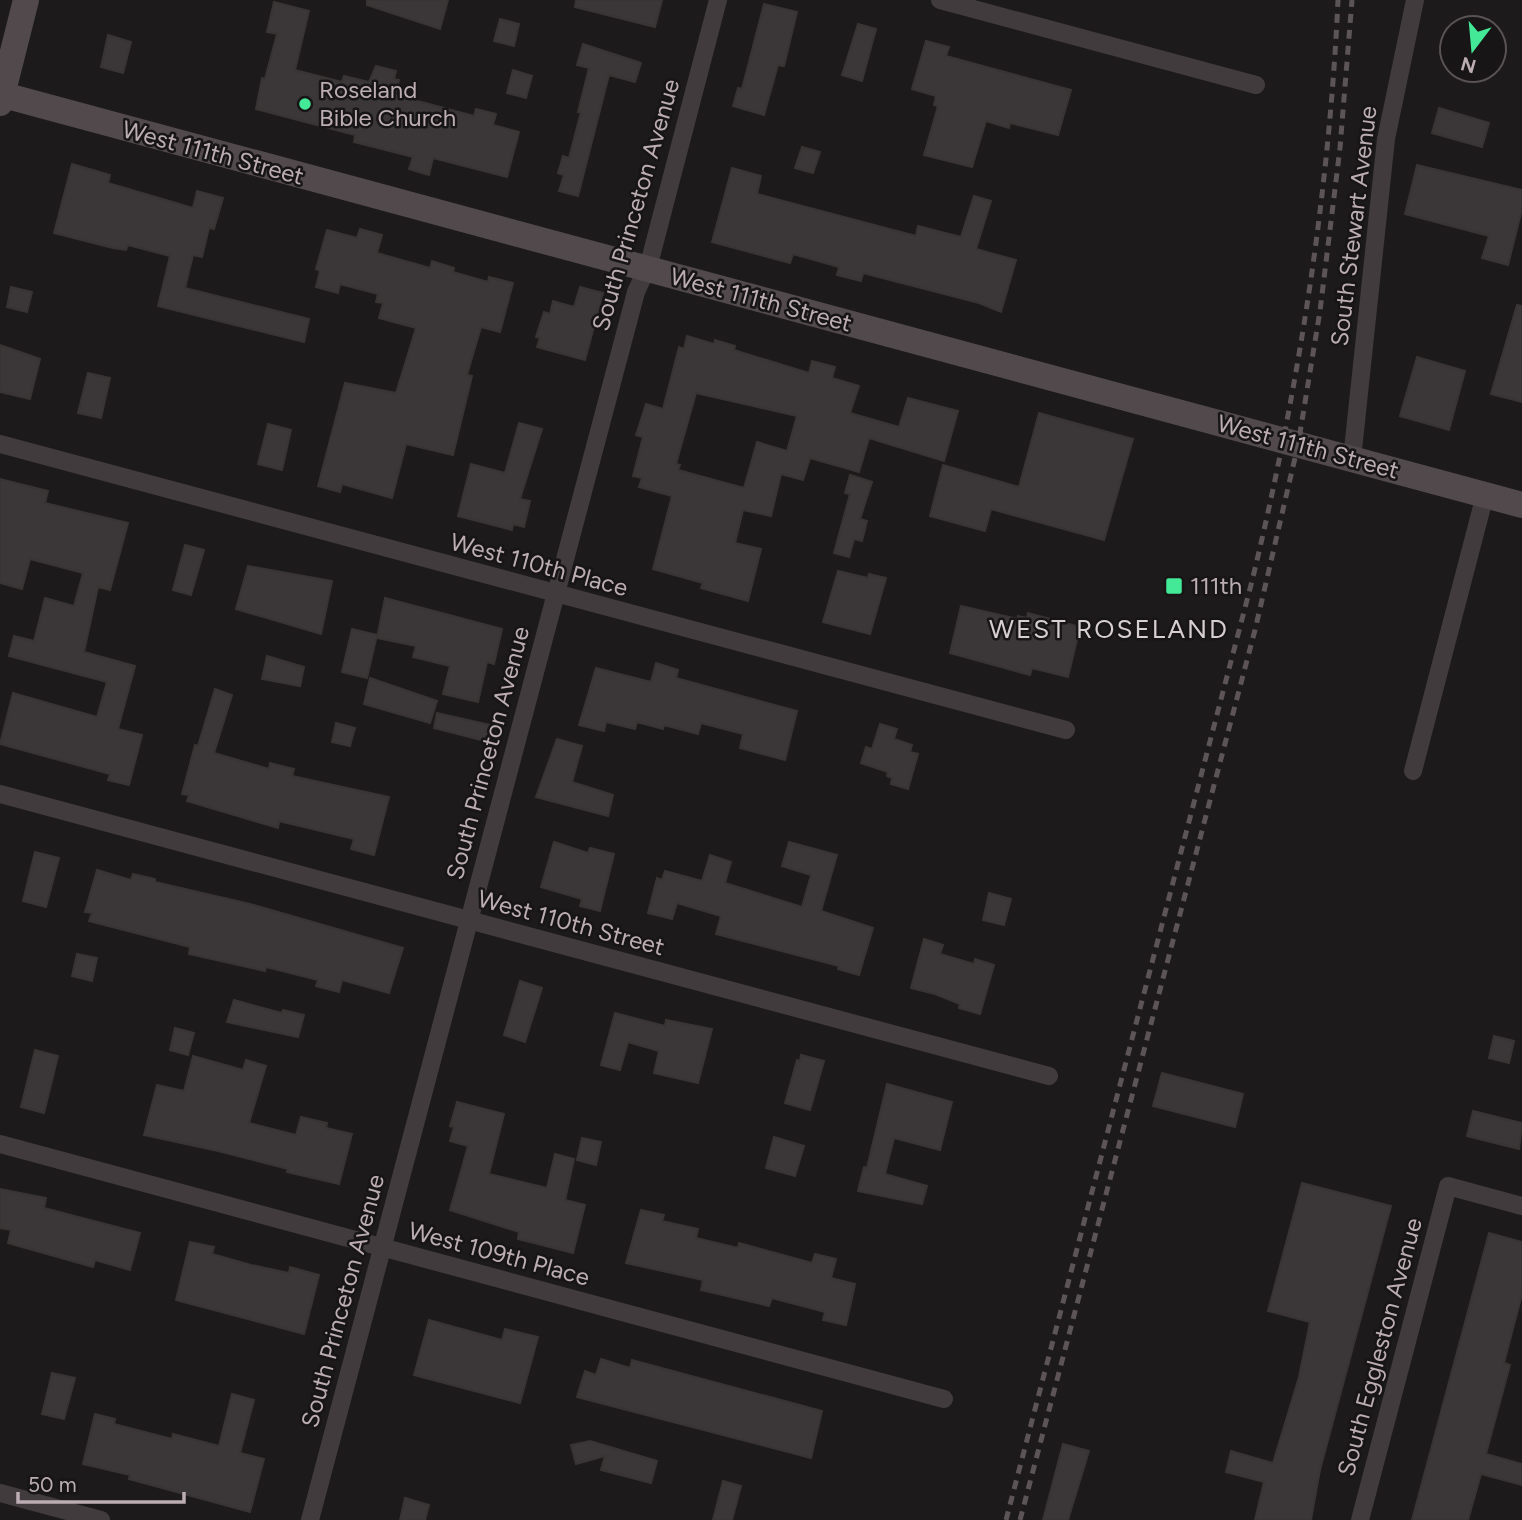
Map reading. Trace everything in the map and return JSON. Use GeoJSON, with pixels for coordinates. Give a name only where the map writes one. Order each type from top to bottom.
{"type":"FeatureCollection","features":[{"type":"Feature","properties":{"kind":"main road"},"geometry":{"type":"LineString","coordinates":[[1,97],[26,0]]}},
{"type":"Feature","properties":{"kind":"main road","name":"West 111th Street"},"geometry":{"type":"LineString","coordinates":[[1,97],[1522,505]]}},
{"type":"Feature","properties":{"kind":"street","name":"South Princeton Avenue"},"geometry":{"type":"LineString","coordinates":[[310,1520],[635,292],[647,269],[718,0]]}},
{"type":"Feature","properties":{"kind":"street"},"geometry":{"type":"LineString","coordinates":[[940,0],[1256,85]]}},
{"type":"Feature","properties":{"kind":"street","name":"South Stewart Avenue"},"geometry":{"type":"LineString","coordinates":[[1352,459],[1386,139],[1415,0]]}},
{"type":"Feature","properties":{"kind":"street","name":"West 110th Place"},"geometry":{"type":"LineString","coordinates":[[0,444],[555,596],[1066,730]]}},
{"type":"Feature","properties":{"kind":"street"},"geometry":{"type":"LineString","coordinates":[[1413,771],[1485,495]]}},
{"type":"Feature","properties":{"kind":"street","name":"West 110th Street"},"geometry":{"type":"LineString","coordinates":[[0,794],[1049,1076]]}},
{"type":"Feature","properties":{"kind":"street","name":"West 109th Place"},"geometry":{"type":"LineString","coordinates":[[0,1144],[944,1399]]}},
{"type":"Feature","properties":{"kind":"street","name":"South Eggleston Avenue"},"geometry":{"type":"LineString","coordinates":[[1360,1520],[1448,1186],[1522,1206]]}},
{"type":"Feature","properties":{"kind":"street"},"geometry":{"type":"LineString","coordinates":[[0,1493],[101,1520]]}},
{"type":"Feature","properties":{"kind":"building"},"geometry":{"type":"Polygon","coordinates":[[[367,0],[448,0],[440,29],[367,5],[367,0]]]}},
{"type":"Feature","properties":{"kind":"building"},"geometry":{"type":"Polygon","coordinates":[[[576,0],[662,0],[655,27],[575,7],[576,0]]]}},
{"type":"Feature","properties":{"kind":"building"},"geometry":{"type":"Polygon","coordinates":[[[274,2],[309,11],[295,70],[342,82],[344,76],[369,82],[376,66],[396,71],[394,79],[399,80],[395,95],[474,116],[476,109],[496,114],[493,125],[519,132],[507,177],[433,158],[429,175],[409,169],[413,157],[354,142],[355,135],[256,109],[262,78],[265,79],[277,34],[267,32],[274,2]]]}},
{"type":"Feature","properties":{"kind":"building"},"geometry":{"type":"Polygon","coordinates":[[[764,4],[797,12],[784,66],[778,65],[764,115],[733,106],[738,88],[742,89],[764,4]]]}},
{"type":"Feature","properties":{"kind":"building"},"geometry":{"type":"Polygon","coordinates":[[[500,19],[519,24],[514,46],[494,41],[500,19]]]}},
{"type":"Feature","properties":{"kind":"building"},"geometry":{"type":"Polygon","coordinates":[[[858,24],[876,29],[862,81],[842,75],[858,24]]]}},
{"type":"Feature","properties":{"kind":"building"},"geometry":{"type":"Polygon","coordinates":[[[108,35],[131,42],[123,73],[101,67],[108,35]]]}},
{"type":"Feature","properties":{"kind":"building"},"geometry":{"type":"Polygon","coordinates":[[[926,41],[949,47],[946,56],[1071,90],[1058,135],[1010,123],[1009,128],[986,121],[972,167],[924,155],[938,106],[934,105],[936,96],[912,89],[926,41]]]}},
{"type":"Feature","properties":{"kind":"building"},"geometry":{"type":"Polygon","coordinates":[[[583,44],[641,63],[635,82],[609,75],[578,196],[559,191],[564,175],[558,173],[563,156],[569,158],[581,112],[578,112],[589,68],[577,65],[583,44]]]}},
{"type":"Feature","properties":{"kind":"building"},"geometry":{"type":"Polygon","coordinates":[[[513,70],[532,76],[526,98],[507,93],[513,70]]]}},
{"type":"Feature","properties":{"kind":"building"},"geometry":{"type":"Polygon","coordinates":[[[1439,108],[1489,123],[1482,147],[1432,133],[1439,108]]]}},
{"type":"Feature","properties":{"kind":"building"},"geometry":{"type":"Polygon","coordinates":[[[802,147],[820,152],[813,173],[795,168],[802,147]]]}},
{"type":"Feature","properties":{"kind":"building"},"geometry":{"type":"Polygon","coordinates":[[[72,164],[110,175],[108,183],[193,208],[197,191],[223,198],[214,229],[209,228],[202,257],[193,255],[185,288],[309,319],[304,342],[158,306],[170,256],[128,245],[126,250],[113,248],[54,233],[72,164]]]}},
{"type":"Feature","properties":{"kind":"building"},"geometry":{"type":"Polygon","coordinates":[[[1417,165],[1522,190],[1522,209],[1508,265],[1482,258],[1489,236],[1405,214],[1417,165]]]}},
{"type":"Feature","properties":{"kind":"building"},"geometry":{"type":"Polygon","coordinates":[[[732,168],[761,176],[757,194],[916,236],[918,226],[961,237],[974,196],[991,201],[976,249],[1016,260],[1001,312],[979,303],[863,273],[861,281],[837,275],[839,267],[793,254],[790,263],[712,242],[732,168]]]}},
{"type":"Feature","properties":{"kind":"building"},"geometry":{"type":"Polygon","coordinates":[[[360,229],[382,235],[377,253],[430,268],[432,261],[454,268],[453,272],[488,282],[489,277],[513,283],[500,332],[481,327],[467,375],[472,376],[453,455],[406,444],[392,498],[342,484],[340,492],[318,486],[345,383],[396,393],[416,328],[379,318],[383,303],[376,302],[378,294],[340,284],[338,293],[316,287],[320,271],[316,269],[327,230],[357,238],[360,229]]]}},
{"type":"Feature","properties":{"kind":"building"},"geometry":{"type":"Polygon","coordinates":[[[11,287],[32,292],[27,312],[7,307],[11,287]]]}},
{"type":"Feature","properties":{"kind":"building"},"geometry":{"type":"Polygon","coordinates":[[[580,287],[603,293],[585,360],[537,347],[540,338],[536,337],[544,312],[550,314],[553,301],[574,307],[580,287]]]}},
{"type":"Feature","properties":{"kind":"building"},"geometry":{"type":"Polygon","coordinates":[[[1517,305],[1522,306],[1522,402],[1491,394],[1517,305]]]}},
{"type":"Feature","properties":{"kind":"building"},"geometry":{"type":"Polygon","coordinates":[[[687,336],[714,344],[715,340],[735,346],[734,350],[809,373],[812,361],[835,367],[832,378],[859,386],[850,413],[899,427],[908,398],[958,411],[944,461],[869,438],[859,472],[810,458],[803,480],[781,474],[771,516],[743,510],[735,543],[761,549],[748,601],[701,588],[703,583],[653,569],[672,496],[639,487],[642,478],[633,476],[643,437],[636,435],[646,404],[663,409],[679,347],[684,349],[687,336]],[[696,393],[676,464],[680,465],[678,470],[744,488],[757,442],[787,451],[797,416],[696,393]]]}},
{"type":"Feature","properties":{"kind":"building"},"geometry":{"type":"Polygon","coordinates":[[[0,345],[40,359],[30,399],[0,392],[0,345]]]}},
{"type":"Feature","properties":{"kind":"building"},"geometry":{"type":"Polygon","coordinates":[[[1417,357],[1465,371],[1449,430],[1400,416],[1417,357]]]}},
{"type":"Feature","properties":{"kind":"building"},"geometry":{"type":"Polygon","coordinates":[[[88,373],[110,378],[101,418],[78,413],[88,373]]]}},
{"type":"Feature","properties":{"kind":"building"},"geometry":{"type":"Polygon","coordinates":[[[1039,413],[1133,439],[1104,540],[991,509],[985,531],[930,516],[943,465],[1019,487],[1039,413]]]}},
{"type":"Feature","properties":{"kind":"building"},"geometry":{"type":"Polygon","coordinates":[[[519,423],[542,429],[520,499],[530,501],[524,527],[513,524],[512,530],[458,516],[471,464],[505,473],[519,423]]]}},
{"type":"Feature","properties":{"kind":"building"},"geometry":{"type":"Polygon","coordinates":[[[268,424],[291,430],[282,470],[258,464],[268,424]]]}},
{"type":"Feature","properties":{"kind":"building"},"geometry":{"type":"Polygon","coordinates":[[[850,475],[872,482],[860,519],[867,521],[862,541],[854,539],[849,557],[834,553],[850,494],[845,493],[850,475]]]}},
{"type":"Feature","properties":{"kind":"building"},"geometry":{"type":"Polygon","coordinates":[[[0,479],[48,491],[45,503],[128,523],[110,590],[98,587],[84,652],[135,666],[118,729],[142,735],[129,785],[108,780],[110,774],[0,744],[13,693],[97,717],[107,682],[9,656],[14,636],[34,641],[45,598],[74,606],[83,573],[30,559],[22,589],[0,583],[0,479]]]}},
{"type":"Feature","properties":{"kind":"building"},"geometry":{"type":"Polygon","coordinates":[[[185,545],[204,550],[191,595],[173,590],[185,545]]]}},
{"type":"Feature","properties":{"kind":"building"},"geometry":{"type":"Polygon","coordinates":[[[248,566],[332,581],[321,634],[236,609],[248,566]]]}},
{"type":"Feature","properties":{"kind":"building"},"geometry":{"type":"Polygon","coordinates":[[[838,571],[868,578],[869,574],[886,578],[870,634],[823,622],[838,571]]]}},
{"type":"Feature","properties":{"kind":"building"},"geometry":{"type":"Polygon","coordinates":[[[385,598],[502,629],[494,664],[487,662],[478,702],[443,694],[450,666],[413,657],[416,646],[377,638],[385,598]]]}},
{"type":"Feature","properties":{"kind":"building"},"geometry":{"type":"Polygon","coordinates":[[[961,606],[1018,619],[1018,616],[1027,618],[1028,613],[1080,627],[1068,677],[1032,668],[1030,675],[950,653],[961,606]]]}},
{"type":"Feature","properties":{"kind":"building"},"geometry":{"type":"Polygon","coordinates":[[[352,629],[377,635],[367,678],[342,672],[352,629]]]}},
{"type":"Feature","properties":{"kind":"building"},"geometry":{"type":"Polygon","coordinates":[[[267,656],[304,667],[300,686],[262,679],[267,656]]]}},
{"type":"Feature","properties":{"kind":"building"},"geometry":{"type":"Polygon","coordinates":[[[656,663],[678,670],[676,678],[797,711],[785,760],[740,748],[743,734],[701,723],[698,734],[664,725],[663,729],[637,722],[635,729],[606,722],[604,731],[579,725],[596,668],[651,682],[656,663]]]}},
{"type":"Feature","properties":{"kind":"building"},"geometry":{"type":"Polygon","coordinates":[[[370,678],[437,701],[430,723],[364,704],[370,678]]]}},
{"type":"Feature","properties":{"kind":"building"},"geometry":{"type":"Polygon","coordinates":[[[215,689],[232,695],[214,753],[269,769],[270,763],[294,769],[292,776],[389,797],[374,855],[351,849],[354,839],[279,821],[278,828],[187,801],[189,795],[182,794],[195,745],[198,746],[215,689]]]}},
{"type":"Feature","properties":{"kind":"building"},"geometry":{"type":"Polygon","coordinates":[[[437,713],[490,725],[485,741],[434,728],[437,713]]]}},
{"type":"Feature","properties":{"kind":"building"},"geometry":{"type":"Polygon","coordinates":[[[336,723],[355,728],[350,746],[332,742],[336,723]]]}},
{"type":"Feature","properties":{"kind":"building"},"geometry":{"type":"Polygon","coordinates":[[[880,724],[897,729],[894,739],[912,745],[910,752],[918,754],[908,789],[891,784],[892,778],[887,776],[888,772],[861,763],[866,747],[872,749],[880,724]]]}},
{"type":"Feature","properties":{"kind":"building"},"geometry":{"type":"Polygon","coordinates":[[[557,739],[582,746],[572,782],[613,795],[608,816],[536,797],[557,739]]]}},
{"type":"Feature","properties":{"kind":"building"},"geometry":{"type":"Polygon","coordinates":[[[554,842],[588,853],[590,848],[614,854],[600,911],[580,906],[582,899],[541,887],[554,842]]]}},
{"type":"Feature","properties":{"kind":"building"},"geometry":{"type":"Polygon","coordinates":[[[789,842],[837,855],[821,911],[873,928],[859,975],[838,969],[839,966],[716,934],[721,916],[677,903],[672,919],[648,913],[657,878],[662,880],[665,871],[702,881],[710,855],[731,862],[725,883],[802,907],[811,875],[782,866],[789,842]]]}},
{"type":"Feature","properties":{"kind":"building"},"geometry":{"type":"Polygon","coordinates":[[[35,852],[59,858],[46,907],[23,901],[35,852]]]}},
{"type":"Feature","properties":{"kind":"building"},"geometry":{"type":"Polygon","coordinates":[[[97,870],[131,880],[133,874],[155,879],[155,882],[250,904],[403,948],[389,993],[342,980],[339,992],[316,986],[318,980],[266,967],[265,971],[189,954],[190,947],[89,921],[92,913],[85,912],[97,870]]]}},
{"type":"Feature","properties":{"kind":"building"},"geometry":{"type":"Polygon","coordinates":[[[989,893],[1011,899],[1004,925],[983,920],[989,893]]]}},
{"type":"Feature","properties":{"kind":"building"},"geometry":{"type":"Polygon","coordinates":[[[924,939],[943,945],[940,954],[974,964],[975,959],[994,965],[980,1014],[959,1008],[960,1004],[935,994],[911,988],[924,939]]]}},
{"type":"Feature","properties":{"kind":"building"},"geometry":{"type":"Polygon","coordinates":[[[77,954],[97,958],[92,981],[72,976],[77,954]]]}},
{"type":"Feature","properties":{"kind":"building"},"geometry":{"type":"Polygon","coordinates":[[[520,981],[542,988],[525,1042],[504,1035],[520,981]]]}},
{"type":"Feature","properties":{"kind":"building"},"geometry":{"type":"Polygon","coordinates":[[[234,1000],[282,1013],[283,1010],[304,1015],[298,1037],[227,1022],[234,1000]]]}},
{"type":"Feature","properties":{"kind":"building"},"geometry":{"type":"Polygon","coordinates":[[[615,1013],[665,1026],[666,1020],[712,1029],[698,1083],[654,1073],[659,1051],[628,1042],[620,1070],[601,1065],[615,1013]]]}},
{"type":"Feature","properties":{"kind":"building"},"geometry":{"type":"Polygon","coordinates":[[[175,1028],[194,1033],[188,1055],[170,1050],[175,1028]]]}},
{"type":"Feature","properties":{"kind":"building"},"geometry":{"type":"Polygon","coordinates":[[[1494,1036],[1514,1041],[1509,1063],[1489,1058],[1494,1036]]]}},
{"type":"Feature","properties":{"kind":"building"},"geometry":{"type":"Polygon","coordinates":[[[35,1050],[58,1056],[44,1113],[21,1107],[35,1050]]]}},
{"type":"Feature","properties":{"kind":"building"},"geometry":{"type":"Polygon","coordinates":[[[801,1055],[824,1061],[810,1110],[785,1103],[797,1060],[800,1061],[801,1055]]]}},
{"type":"Feature","properties":{"kind":"building"},"geometry":{"type":"Polygon","coordinates":[[[193,1056],[243,1070],[246,1060],[266,1066],[249,1123],[296,1135],[301,1117],[327,1123],[326,1128],[352,1134],[339,1184],[287,1172],[288,1169],[218,1151],[144,1135],[157,1085],[184,1091],[193,1056]]]}},
{"type":"Feature","properties":{"kind":"building"},"geometry":{"type":"Polygon","coordinates":[[[1162,1073],[1243,1094],[1235,1127],[1153,1106],[1162,1073]]]}},
{"type":"Feature","properties":{"kind":"building"},"geometry":{"type":"Polygon","coordinates":[[[887,1084],[952,1102],[940,1150],[894,1138],[885,1174],[927,1186],[922,1204],[858,1191],[864,1167],[867,1168],[887,1084]]]}},
{"type":"Feature","properties":{"kind":"building"},"geometry":{"type":"Polygon","coordinates":[[[457,1102],[504,1114],[489,1174],[547,1188],[555,1154],[574,1159],[565,1200],[585,1205],[573,1253],[518,1239],[519,1232],[450,1210],[468,1146],[450,1141],[454,1127],[450,1126],[457,1102]]]}},
{"type":"Feature","properties":{"kind":"building"},"geometry":{"type":"Polygon","coordinates":[[[1473,1111],[1522,1123],[1519,1149],[1467,1136],[1473,1111]]]}},
{"type":"Feature","properties":{"kind":"building"},"geometry":{"type":"Polygon","coordinates":[[[774,1137],[804,1146],[795,1176],[766,1168],[774,1137]]]}},
{"type":"Feature","properties":{"kind":"building"},"geometry":{"type":"Polygon","coordinates":[[[582,1138],[601,1142],[596,1165],[577,1160],[582,1138]]]}},
{"type":"Feature","properties":{"kind":"building"},"geometry":{"type":"Polygon","coordinates":[[[1302,1183],[1391,1206],[1320,1470],[1311,1520],[1255,1520],[1264,1482],[1226,1472],[1231,1451],[1273,1463],[1299,1377],[1310,1322],[1268,1311],[1302,1183]]]}},
{"type":"Feature","properties":{"kind":"building"},"geometry":{"type":"Polygon","coordinates":[[[0,1189],[46,1198],[44,1208],[140,1233],[130,1270],[95,1260],[93,1267],[8,1243],[11,1230],[0,1228],[0,1189]]]}},
{"type":"Feature","properties":{"kind":"building"},"geometry":{"type":"Polygon","coordinates":[[[641,1210],[664,1215],[662,1221],[698,1229],[696,1238],[738,1248],[739,1243],[812,1263],[815,1254],[836,1259],[831,1278],[855,1284],[846,1325],[823,1320],[825,1312],[772,1298],[769,1306],[701,1290],[703,1280],[626,1263],[641,1210]]]}},
{"type":"Feature","properties":{"kind":"building"},"geometry":{"type":"Polygon","coordinates":[[[1489,1233],[1522,1242],[1522,1294],[1504,1363],[1510,1365],[1486,1454],[1522,1464],[1522,1485],[1481,1474],[1468,1520],[1412,1520],[1489,1233]]]}},
{"type":"Feature","properties":{"kind":"building"},"geometry":{"type":"Polygon","coordinates":[[[190,1242],[214,1247],[212,1254],[251,1265],[289,1273],[290,1267],[319,1275],[304,1334],[176,1300],[190,1242]]]}},
{"type":"Feature","properties":{"kind":"building"},"geometry":{"type":"Polygon","coordinates":[[[429,1320],[502,1340],[505,1329],[538,1337],[520,1403],[414,1375],[429,1320]]]}},
{"type":"Feature","properties":{"kind":"building"},"geometry":{"type":"Polygon","coordinates":[[[601,1359],[630,1368],[632,1360],[822,1411],[811,1458],[577,1397],[585,1371],[596,1375],[601,1359]]]}},
{"type":"Feature","properties":{"kind":"building"},"geometry":{"type":"Polygon","coordinates":[[[52,1373],[75,1378],[64,1419],[42,1414],[52,1373]]]}},
{"type":"Feature","properties":{"kind":"building"},"geometry":{"type":"Polygon","coordinates":[[[232,1394],[254,1400],[240,1453],[264,1459],[250,1512],[129,1479],[130,1475],[83,1464],[95,1414],[115,1419],[114,1424],[172,1439],[173,1434],[219,1446],[232,1394]]]}},
{"type":"Feature","properties":{"kind":"building"},"geometry":{"type":"Polygon","coordinates":[[[590,1441],[657,1461],[651,1483],[601,1470],[605,1456],[576,1464],[571,1445],[590,1441]]]}},
{"type":"Feature","properties":{"kind":"building"},"geometry":{"type":"Polygon","coordinates":[[[1063,1444],[1089,1451],[1068,1520],[1043,1520],[1063,1444]]]}},
{"type":"Feature","properties":{"kind":"building"},"geometry":{"type":"Polygon","coordinates":[[[723,1481],[741,1486],[732,1520],[713,1520],[723,1481]]]}},
{"type":"Feature","properties":{"kind":"building"},"geometry":{"type":"Polygon","coordinates":[[[405,1498],[429,1505],[425,1520],[400,1520],[405,1498]]]}},
{"type":"Feature","properties":{"kind":"railway"},"geometry":{"type":"LineString","coordinates":[[1006,1520],[1269,510],[1297,366],[1319,220],[1334,73],[1338,0]]}},
{"type":"Feature","properties":{"kind":"railway"},"geometry":{"type":"LineString","coordinates":[[1020,1520],[1255,630],[1298,445],[1320,311],[1340,148],[1352,0]]}},
{"type":"Feature","properties":{"kind":"place","name":"Roseland Bible Church"},"geometry":{"type":"Point","coordinates":[305,104]}},
{"type":"Feature","properties":{"kind":"place","name":"111th"},"geometry":{"type":"Point","coordinates":[1174,586]}},
{"type":"Feature","properties":{"kind":"district","name":"WEST ROSELAND"},"geometry":{"type":"Point","coordinates":[1109,629]}}]}
